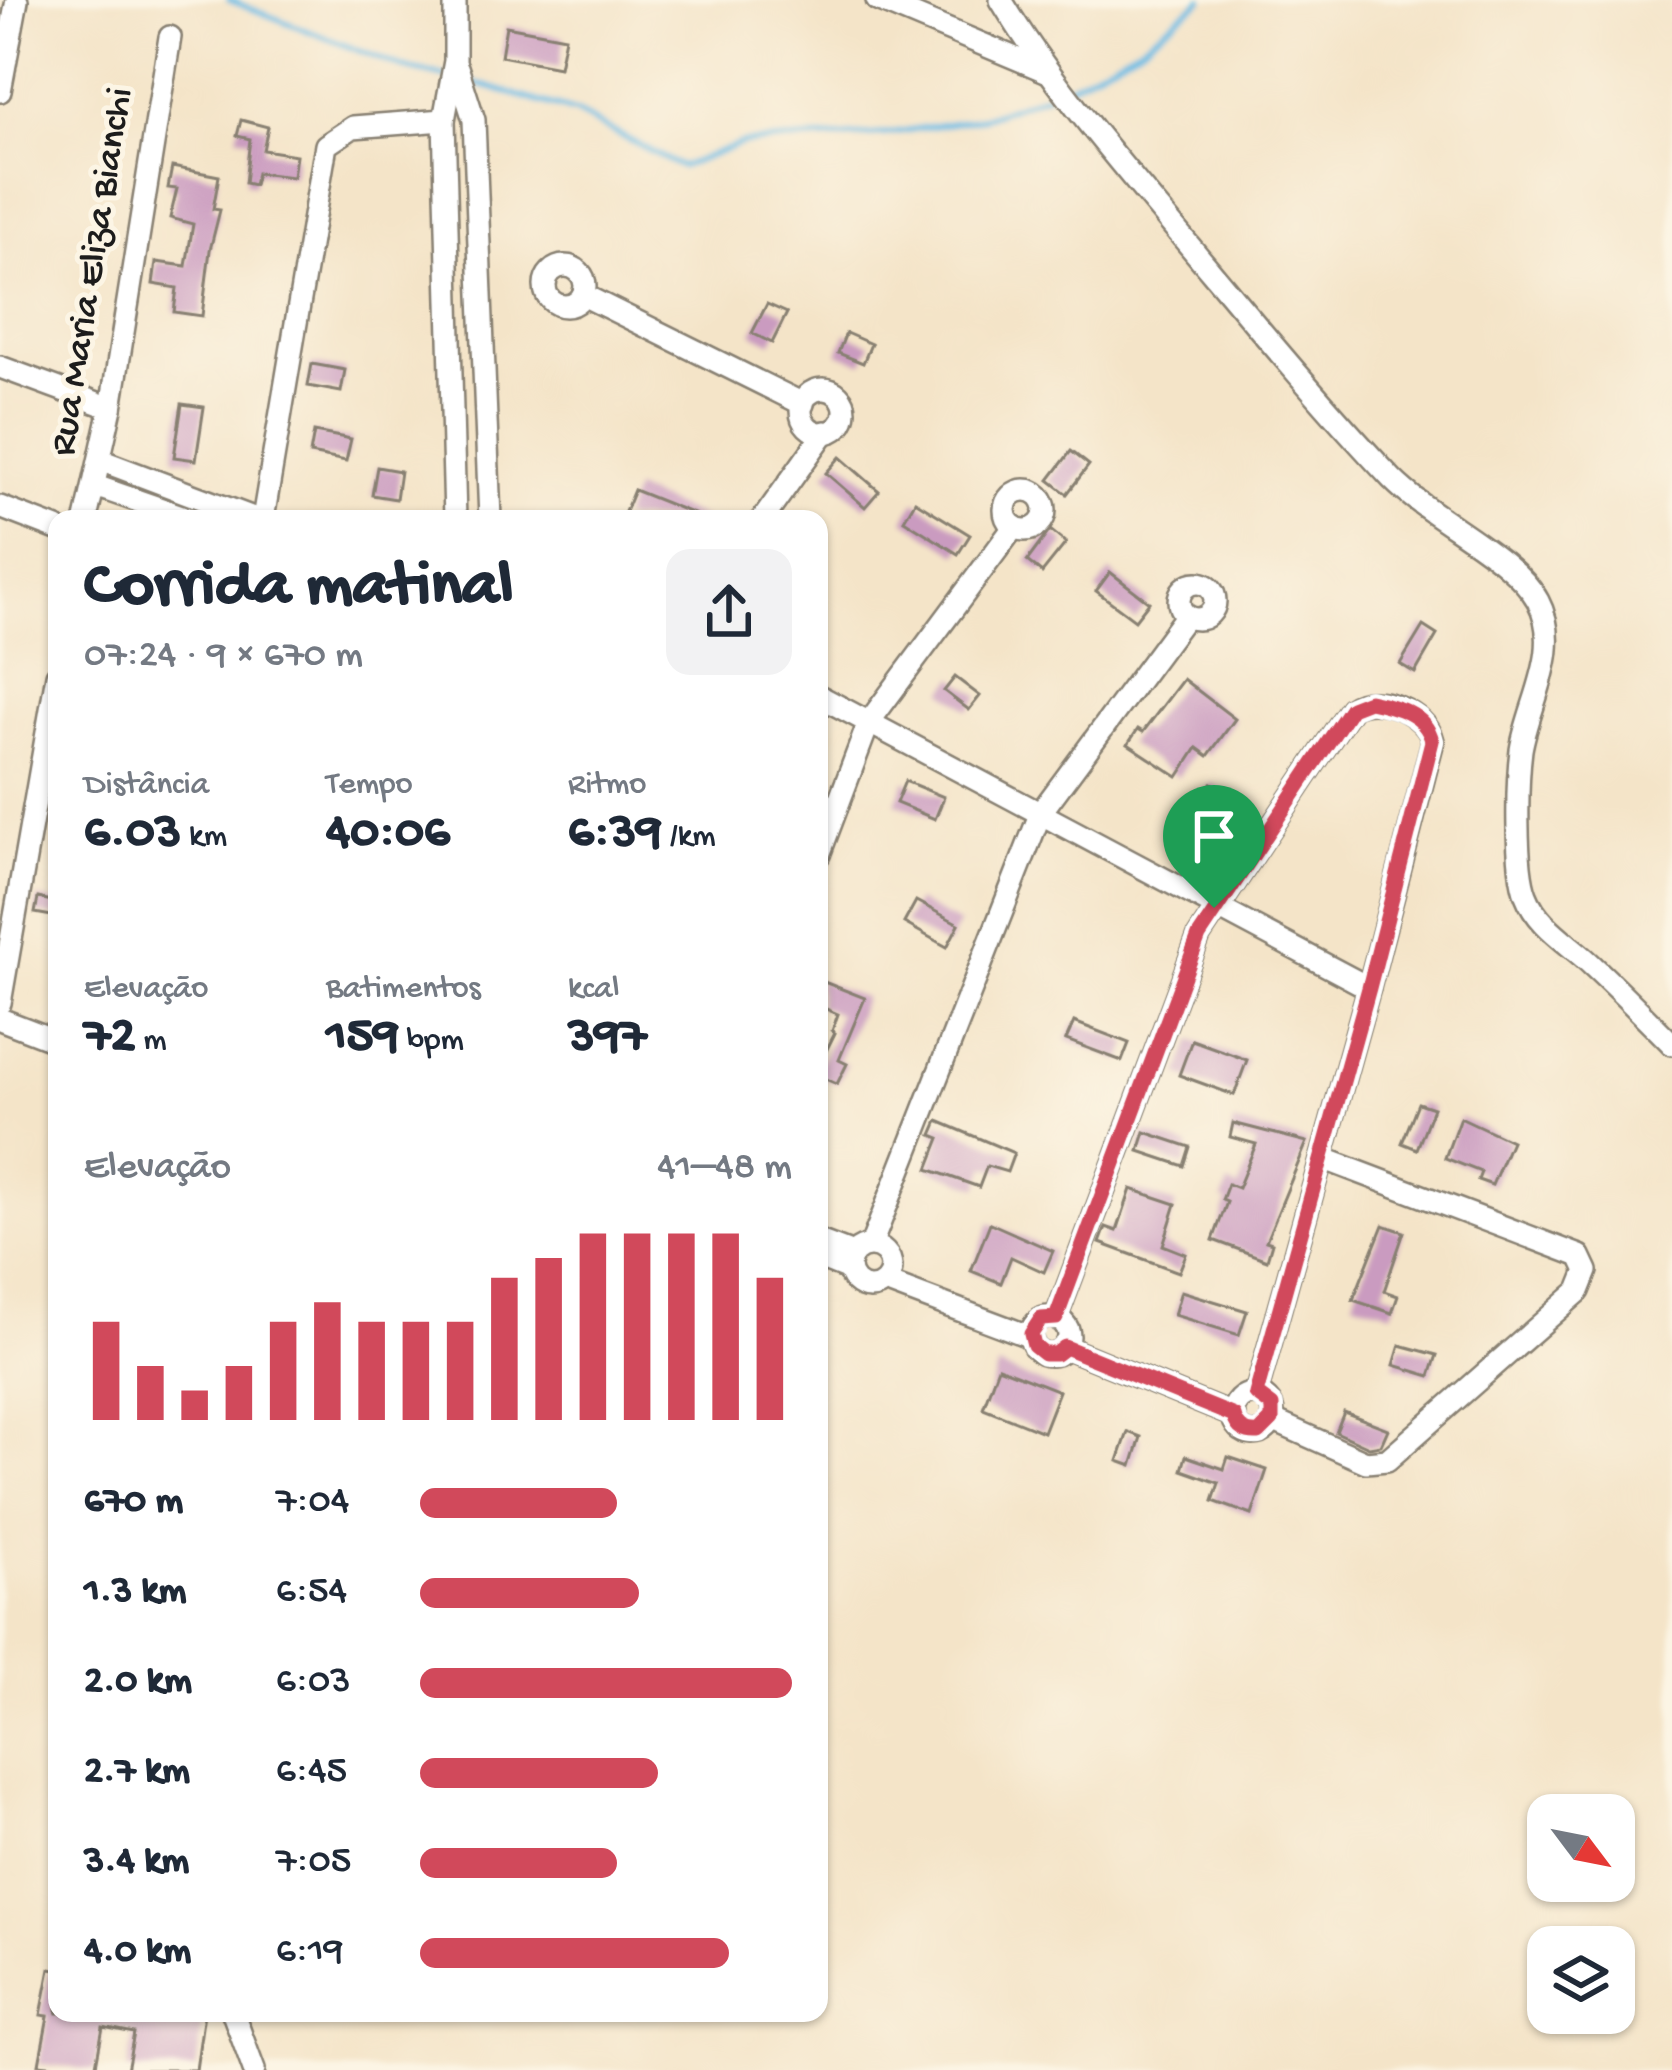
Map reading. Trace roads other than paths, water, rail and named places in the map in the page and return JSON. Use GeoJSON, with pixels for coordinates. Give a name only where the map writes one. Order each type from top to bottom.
{"type":"FeatureCollection","features":[{"type":"Feature","properties":{"kind":"street"},"geometry":{"type":"LineString","coordinates":[[0,92],[17,0]]}},
{"type":"Feature","properties":{"kind":"street"},"geometry":{"type":"LineString","coordinates":[[455,0],[457,91],[474,120],[490,510]]}},
{"type":"Feature","properties":{"kind":"street"},"geometry":{"type":"LineString","coordinates":[[877,0],[1046,71]]}},
{"type":"Feature","properties":{"kind":"street"},"geometry":{"type":"LineString","coordinates":[[1001,0],[1046,71],[1238,304],[1391,478],[1508,567],[1538,600],[1546,620],[1548,647],[1521,751],[1520,845],[1526,897],[1546,926],[1591,963],[1672,1044]]}},
{"type":"Feature","properties":{"kind":"street","name":"Rua Maria Eliza Bianchi"},"geometry":{"type":"LineString","coordinates":[[88,510],[111,408],[170,37]]}},
{"type":"Feature","properties":{"kind":"street"},"geometry":{"type":"LineString","coordinates":[[455,510],[445,120],[457,91]]}},
{"type":"Feature","properties":{"kind":"street"},"geometry":{"type":"LineString","coordinates":[[261,510],[326,145],[353,127],[445,120]]}},
{"type":"Feature","properties":{"kind":"street"},"geometry":{"type":"LineString","coordinates":[[583,295],[803,404]]}},
{"type":"Feature","properties":{"kind":"street"},"geometry":{"type":"LineString","coordinates":[[0,367],[111,408]]}},
{"type":"Feature","properties":{"kind":"street"},"geometry":{"type":"LineString","coordinates":[[769,510],[825,432],[843,420],[842,399],[824,389],[811,393],[803,404],[806,424],[825,432]]}},
{"type":"Feature","properties":{"kind":"street"},"geometry":{"type":"LineString","coordinates":[[100,460],[235,510]]}},
{"type":"Feature","properties":{"kind":"street"},"geometry":{"type":"LineString","coordinates":[[95,486],[164,510]]}},
{"type":"Feature","properties":{"kind":"street"},"geometry":{"type":"LineString","coordinates":[[0,507],[48,526]]}},
{"type":"Feature","properties":{"kind":"street"},"geometry":{"type":"LineString","coordinates":[[828,831],[869,722],[1013,526]]}},
{"type":"Feature","properties":{"kind":"street"},"geometry":{"type":"LineString","coordinates":[[1051,1332],[1141,1083],[1214,908],[1351,708],[1369,701],[1402,710],[1431,730],[1432,741],[1322,1158],[1242,1404],[1241,1430],[1264,1430],[1272,1420],[1272,1406],[1242,1404],[888,1277],[866,1288],[855,1282],[858,1257],[1041,812],[1186,616]]}},
{"type":"Feature","properties":{"kind":"street"},"geometry":{"type":"LineString","coordinates":[[828,701],[1369,988]]}},
{"type":"Feature","properties":{"kind":"street"},"geometry":{"type":"LineString","coordinates":[[0,1003],[48,727]]}},
{"type":"Feature","properties":{"kind":"street"},"geometry":{"type":"LineString","coordinates":[[0,1018],[48,1037]]}},
{"type":"Feature","properties":{"kind":"street"},"geometry":{"type":"LineString","coordinates":[[1272,1420],[1366,1462],[1387,1460],[1579,1291],[1587,1271],[1580,1256],[1322,1158]]}},
{"type":"Feature","properties":{"kind":"street"},"geometry":{"type":"LineString","coordinates":[[828,1245],[858,1257]]}},
{"type":"Feature","properties":{"kind":"street"},"geometry":{"type":"LineString","coordinates":[[828,1258],[887,1254],[888,1277]]}},
{"type":"Feature","properties":{"kind":"street"},"geometry":{"type":"LineString","coordinates":[[235,2022],[254,2070]]}},
{"type":"Feature","properties":{"kind":"waterway"},"geometry":{"type":"LineString","coordinates":[[229,0],[401,67],[446,77]]}},
{"type":"Feature","properties":{"kind":"waterway"},"geometry":{"type":"LineString","coordinates":[[1064,88],[1139,47],[1202,0]]}},
{"type":"Feature","properties":{"kind":"waterway"},"geometry":{"type":"LineString","coordinates":[[471,82],[575,112],[681,167],[744,143],[885,134],[982,118],[1046,95]]}}]}
